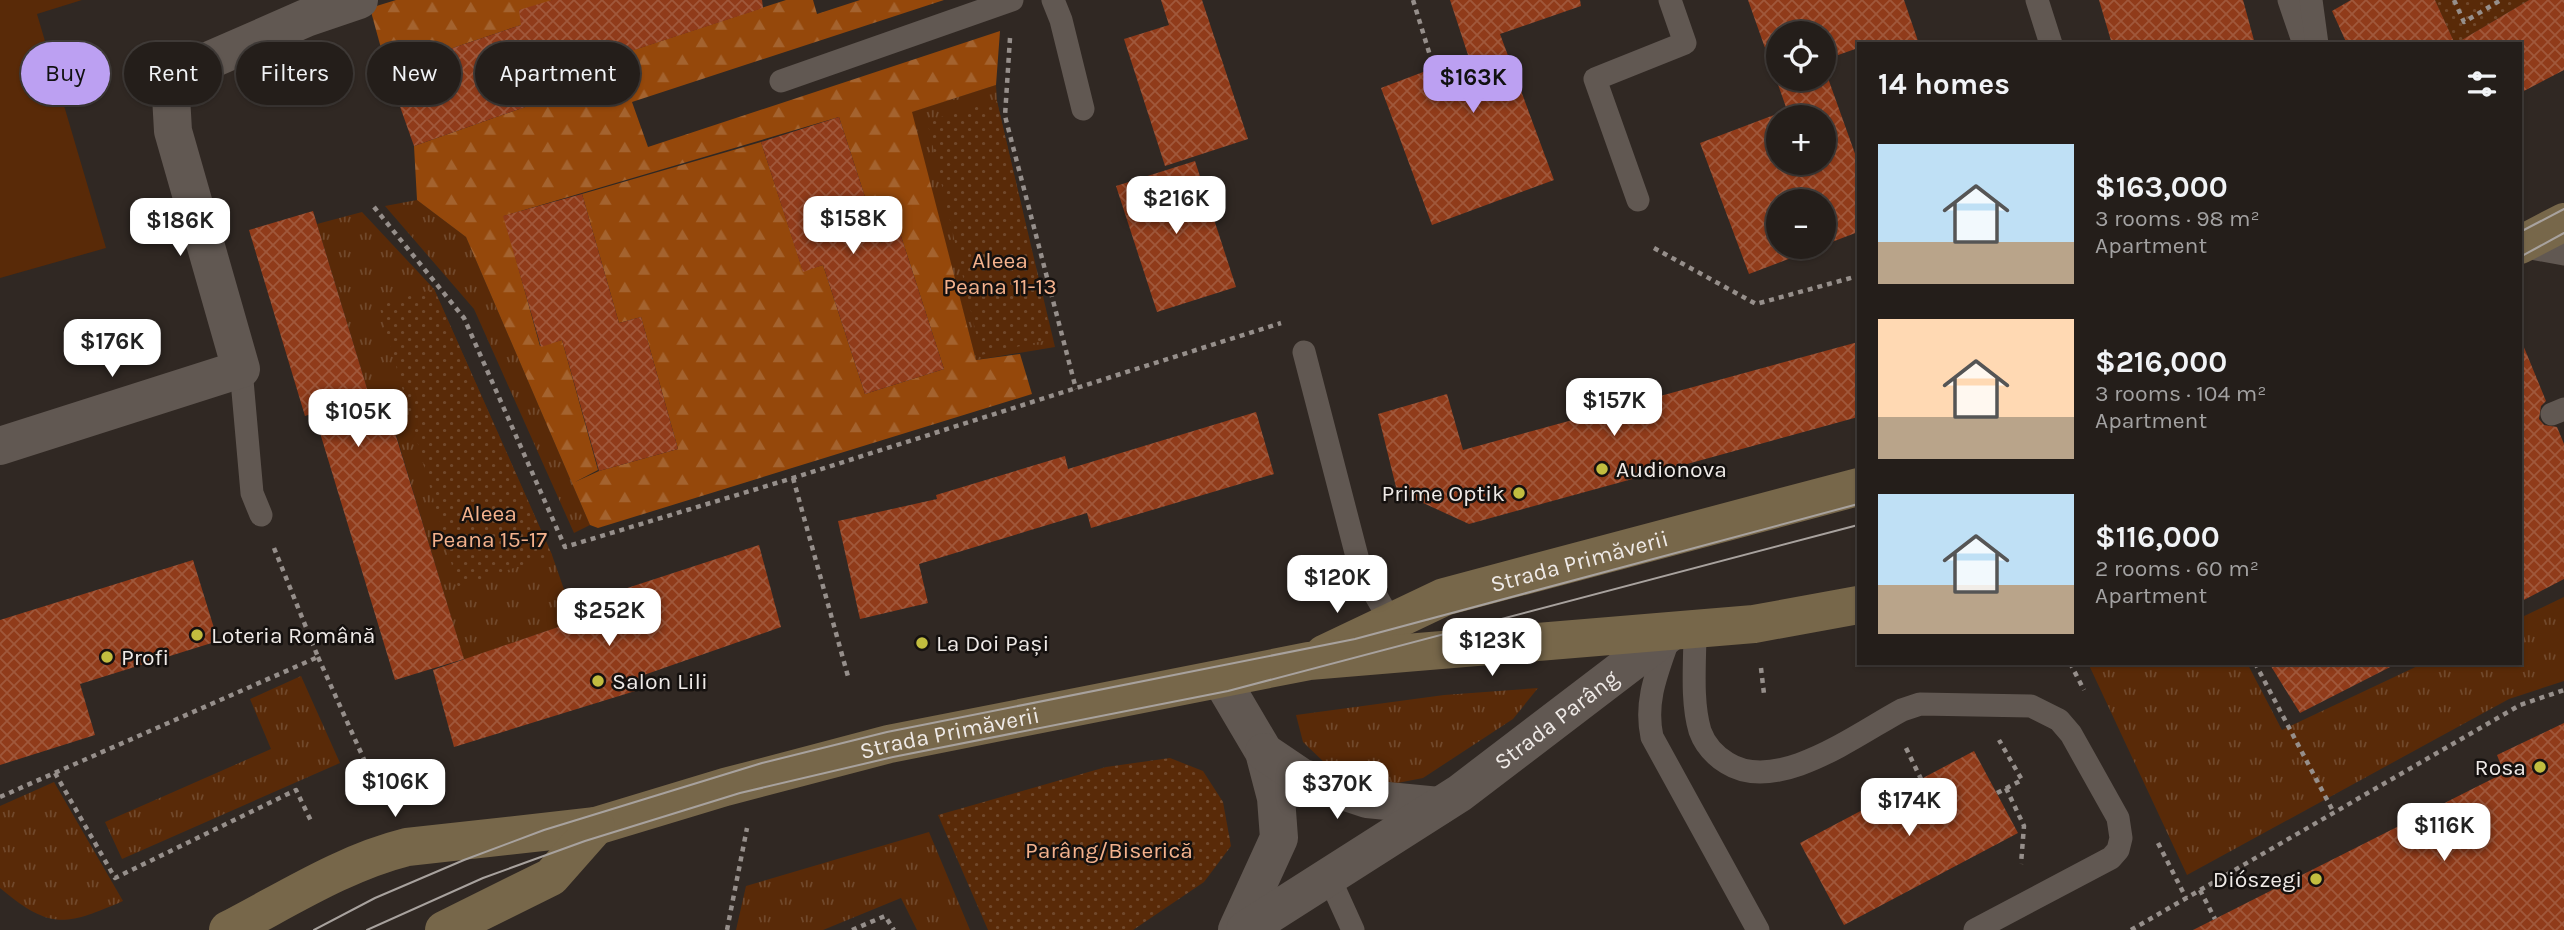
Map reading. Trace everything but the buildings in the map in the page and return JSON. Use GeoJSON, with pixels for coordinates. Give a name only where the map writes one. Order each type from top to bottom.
{"type":"FeatureCollection","features":[{"type":"Feature","properties":{"kind":"main road"},"geometry":{"type":"LineString","coordinates":[[2522,245],[2564,222]]}},
{"type":"Feature","properties":{"kind":"main road","name":"Strada Primăverii"},"geometry":{"type":"LineString","coordinates":[[1309,661],[1444,597],[1857,487]]}},
{"type":"Feature","properties":{"kind":"main road","name":"Strada Primăverii"},"geometry":{"type":"LineString","coordinates":[[229,930],[357,862],[381,854],[407,847],[596,826],[889,744],[1309,661],[1754,624],[1857,605]]}},
{"type":"Feature","properties":{"kind":"main road"},"geometry":{"type":"LineString","coordinates":[[444,930],[551,877],[596,826]]}},
{"type":"Feature","properties":{"kind":"street"},"geometry":{"type":"LineString","coordinates":[[0,446],[242,369],[173,131],[171,96],[194,67],[306,18],[359,0]]}},
{"type":"Feature","properties":{"kind":"street","name":"Strada Parâng"},"geometry":{"type":"LineString","coordinates":[[1245,930],[1439,806],[1683,631]]}},
{"type":"Feature","properties":{"kind":"street"},"geometry":{"type":"LineString","coordinates":[[1225,678],[1227,691],[1264,752],[1276,798],[1279,838],[1237,930]]}},
{"type":"Feature","properties":{"kind":"street"},"geometry":{"type":"LineString","coordinates":[[1264,752],[1301,777],[1367,799],[1439,806]]}},
{"type":"Feature","properties":{"kind":"lane"},"geometry":{"type":"LineString","coordinates":[[1053,0],[1083,109]]}},
{"type":"Feature","properties":{"kind":"lane"},"geometry":{"type":"LineString","coordinates":[[1638,200],[1595,79],[1685,43],[1670,0]]}},
{"type":"Feature","properties":{"kind":"lane"},"geometry":{"type":"LineString","coordinates":[[2037,0],[2050,42]]}},
{"type":"Feature","properties":{"kind":"lane"},"geometry":{"type":"LineString","coordinates":[[2289,0],[2303,42]]}},
{"type":"Feature","properties":{"kind":"lane"},"geometry":{"type":"LineString","coordinates":[[2311,0],[2317,42]]}},
{"type":"Feature","properties":{"kind":"lane"},"geometry":{"type":"LineString","coordinates":[[781,81],[1009,2]]}},
{"type":"Feature","properties":{"kind":"lane"},"geometry":{"type":"LineString","coordinates":[[2522,246],[2564,254]]}},
{"type":"Feature","properties":{"kind":"lane"},"geometry":{"type":"LineString","coordinates":[[1304,352],[1360,568],[1391,622]]}},
{"type":"Feature","properties":{"kind":"lane"},"geometry":{"type":"LineString","coordinates":[[242,369],[252,493],[261,515]]}},
{"type":"Feature","properties":{"kind":"lane"},"geometry":{"type":"LineString","coordinates":[[1683,631],[1700,732],[1713,752],[1736,769],[1776,773],[1797,766],[1902,710],[1920,704],[2031,706],[2059,720],[2071,734],[2118,818],[2121,838],[2118,850],[2111,858],[1975,930]]}},
{"type":"Feature","properties":{"kind":"lane"},"geometry":{"type":"LineString","coordinates":[[1683,631],[1650,695],[1648,719],[1652,737],[1758,930]]}},
{"type":"Feature","properties":{"kind":"lane"},"geometry":{"type":"LineString","coordinates":[[1328,877],[1353,930]]}},
{"type":"Feature","properties":{"kind":"path"},"geometry":{"type":"LineString","coordinates":[[1413,0],[1444,102]]}},
{"type":"Feature","properties":{"kind":"path"},"geometry":{"type":"LineString","coordinates":[[2454,0],[2464,22],[2501,0]]}},
{"type":"Feature","properties":{"kind":"path"},"geometry":{"type":"LineString","coordinates":[[1009,2],[1005,116],[1076,389]]}},
{"type":"Feature","properties":{"kind":"path"},"geometry":{"type":"LineString","coordinates":[[374,207],[464,318],[565,547],[793,478],[1287,321]]}},
{"type":"Feature","properties":{"kind":"path"},"geometry":{"type":"LineString","coordinates":[[1654,248],[1756,304],[1857,276]]}},
{"type":"Feature","properties":{"kind":"path"},"geometry":{"type":"LineString","coordinates":[[793,478],[849,680]]}},
{"type":"Feature","properties":{"kind":"path"},"geometry":{"type":"LineString","coordinates":[[261,515],[318,657],[371,775]]}},
{"type":"Feature","properties":{"kind":"path"},"geometry":{"type":"LineString","coordinates":[[0,797],[318,657]]}},
{"type":"Feature","properties":{"kind":"path"},"geometry":{"type":"LineString","coordinates":[[2256,665],[2334,813]]}},
{"type":"Feature","properties":{"kind":"path"},"geometry":{"type":"LineString","coordinates":[[2131,930],[2520,705],[2564,690]]}},
{"type":"Feature","properties":{"kind":"path"},"geometry":{"type":"LineString","coordinates":[[1994,732],[2022,780],[1997,793]]}},
{"type":"Feature","properties":{"kind":"path"},"geometry":{"type":"LineString","coordinates":[[1918,741],[1905,747],[1921,779]]}},
{"type":"Feature","properties":{"kind":"path"},"geometry":{"type":"LineString","coordinates":[[55,773],[115,878],[296,790],[311,821]]}},
{"type":"Feature","properties":{"kind":"path"},"geometry":{"type":"LineString","coordinates":[[727,930],[757,779]]}},
{"type":"Feature","properties":{"kind":"path"},"geometry":{"type":"LineString","coordinates":[[2006,788],[2024,826],[2017,908]]}},
{"type":"Feature","properties":{"kind":"path"},"geometry":{"type":"LineString","coordinates":[[2179,882],[2186,898]]}},
{"type":"Feature","properties":{"kind":"path"},"geometry":{"type":"LineString","coordinates":[[2200,890],[2215,919]]}},
{"type":"Feature","properties":{"kind":"path"},"geometry":{"type":"LineString","coordinates":[[852,930],[885,916],[894,930]]}},
{"type":"Feature","properties":{"kind":"green space"},"geometry":{"type":"Polygon","coordinates":[[[0,0],[82,0],[37,14],[45,42],[21,42],[21,105],[64,105],[106,248],[0,278],[0,0]]]}},
{"type":"Feature","properties":{"kind":"green space"},"geometry":{"type":"Polygon","coordinates":[[[396,0],[552,0],[521,25],[461,45],[461,42],[379,42],[370,8],[396,0]]]}},
{"type":"Feature","properties":{"kind":"green space"},"geometry":{"type":"Polygon","coordinates":[[[786,0],[813,0],[817,14],[860,0],[944,0],[640,99],[640,48],[786,0]]]}},
{"type":"Feature","properties":{"kind":"green space"},"geometry":{"type":"Polygon","coordinates":[[[2435,0],[2529,0],[2458,42],[2454,42],[2435,0]]]}},
{"type":"Feature","properties":{"kind":"green space"},"geometry":{"type":"Polygon","coordinates":[[[1000,31],[996,85],[912,112],[976,360],[1020,354],[1032,394],[598,528],[590,525],[466,237],[417,200],[414,146],[531,105],[633,105],[648,147],[1000,31]],[[839,117],[504,216],[540,346],[562,340],[598,470],[575,482],[599,471],[678,449],[641,317],[619,323],[582,194],[761,142],[803,271],[823,265],[865,394],[944,369],[901,236],[880,243],[839,117]]]}},
{"type":"Feature","properties":{"kind":"green space","name":"Aleea Peana 11-13"},"geometry":{"type":"Polygon","coordinates":[[[996,85],[997,102],[1055,347],[976,360],[911,112],[996,85]]]}},
{"type":"Feature","properties":{"kind":"green space","name":"Aleea Peana 11-13"},"geometry":{"type":"Polygon","coordinates":[[[997,101],[1052,339],[981,355],[927,121],[997,101]]]}},
{"type":"Feature","properties":{"kind":"green space"},"geometry":{"type":"Polygon","coordinates":[[[417,200],[466,237],[590,525],[574,533],[474,309],[385,206],[417,200]]]}},
{"type":"Feature","properties":{"kind":"green space"},"geometry":{"type":"Polygon","coordinates":[[[362,212],[434,289],[552,555],[575,621],[464,660],[383,391],[369,395],[317,224],[362,212]]]}},
{"type":"Feature","properties":{"kind":"green space","name":"Aleea Peana 15-17"},"geometry":{"type":"Polygon","coordinates":[[[434,289],[552,555],[458,587],[379,305],[434,289]]]}},
{"type":"Feature","properties":{"kind":"green space"},"geometry":{"type":"Polygon","coordinates":[[[2564,597],[2564,681],[2509,699],[2187,875],[2089,665],[2248,665],[2282,730],[2420,665],[2522,665],[2522,617],[2564,597]]]}},
{"type":"Feature","properties":{"kind":"green space"},"geometry":{"type":"Polygon","coordinates":[[[301,676],[340,763],[122,859],[105,822],[271,749],[250,699],[301,676]]]}},
{"type":"Feature","properties":{"kind":"green space"},"geometry":{"type":"Polygon","coordinates":[[[1538,688],[1513,719],[1423,778],[1387,785],[1360,781],[1327,765],[1303,742],[1296,715],[1444,695],[1538,688]]]}},
{"type":"Feature","properties":{"kind":"green space","name":"Parâng/Biserică"},"geometry":{"type":"Polygon","coordinates":[[[1170,758],[1203,771],[1223,802],[1231,846],[1204,882],[1133,930],[988,930],[938,815],[1106,767],[1170,758]]]}},
{"type":"Feature","properties":{"kind":"green space"},"geometry":{"type":"Polygon","coordinates":[[[54,782],[123,901],[72,919],[58,920],[32,911],[0,888],[0,806],[54,782]]]}},
{"type":"Feature","properties":{"kind":"green space"},"geometry":{"type":"Polygon","coordinates":[[[929,832],[970,930],[917,930],[901,898],[823,930],[736,930],[746,886],[929,832]]]}},
{"type":"Feature","properties":{"kind":"tram line"},"geometry":{"type":"LineString","coordinates":[[2522,231],[2564,209]]}},
{"type":"Feature","properties":{"kind":"tram line"},"geometry":{"type":"LineString","coordinates":[[2522,256],[2564,233]]}},
{"type":"Feature","properties":{"kind":"tram line"},"geometry":{"type":"LineString","coordinates":[[314,930],[375,898],[544,830],[762,763],[887,732],[1355,639],[1857,504]]}},
{"type":"Feature","properties":{"kind":"tram line"},"geometry":{"type":"LineString","coordinates":[[367,930],[483,878],[585,841],[740,793],[893,757],[1228,691],[1857,525]]}},
{"type":"Feature","properties":{"kind":"place","name":"Audionova"},"geometry":{"type":"Point","coordinates":[1602,469]}},
{"type":"Feature","properties":{"kind":"place","name":"Prime Optik"},"geometry":{"type":"Point","coordinates":[1519,493]}},
{"type":"Feature","properties":{"kind":"place","name":"Loteria Română"},"geometry":{"type":"Point","coordinates":[197,635]}},
{"type":"Feature","properties":{"kind":"place","name":"La Doi Pași"},"geometry":{"type":"Point","coordinates":[922,643]}},
{"type":"Feature","properties":{"kind":"place","name":"Profi"},"geometry":{"type":"Point","coordinates":[107,657]}},
{"type":"Feature","properties":{"kind":"place","name":"Salon Lili"},"geometry":{"type":"Point","coordinates":[598,681]}},
{"type":"Feature","properties":{"kind":"place","name":"Rosa"},"geometry":{"type":"Point","coordinates":[2540,767]}},
{"type":"Feature","properties":{"kind":"place","name":"Diószegi"},"geometry":{"type":"Point","coordinates":[2316,879]}}]}
